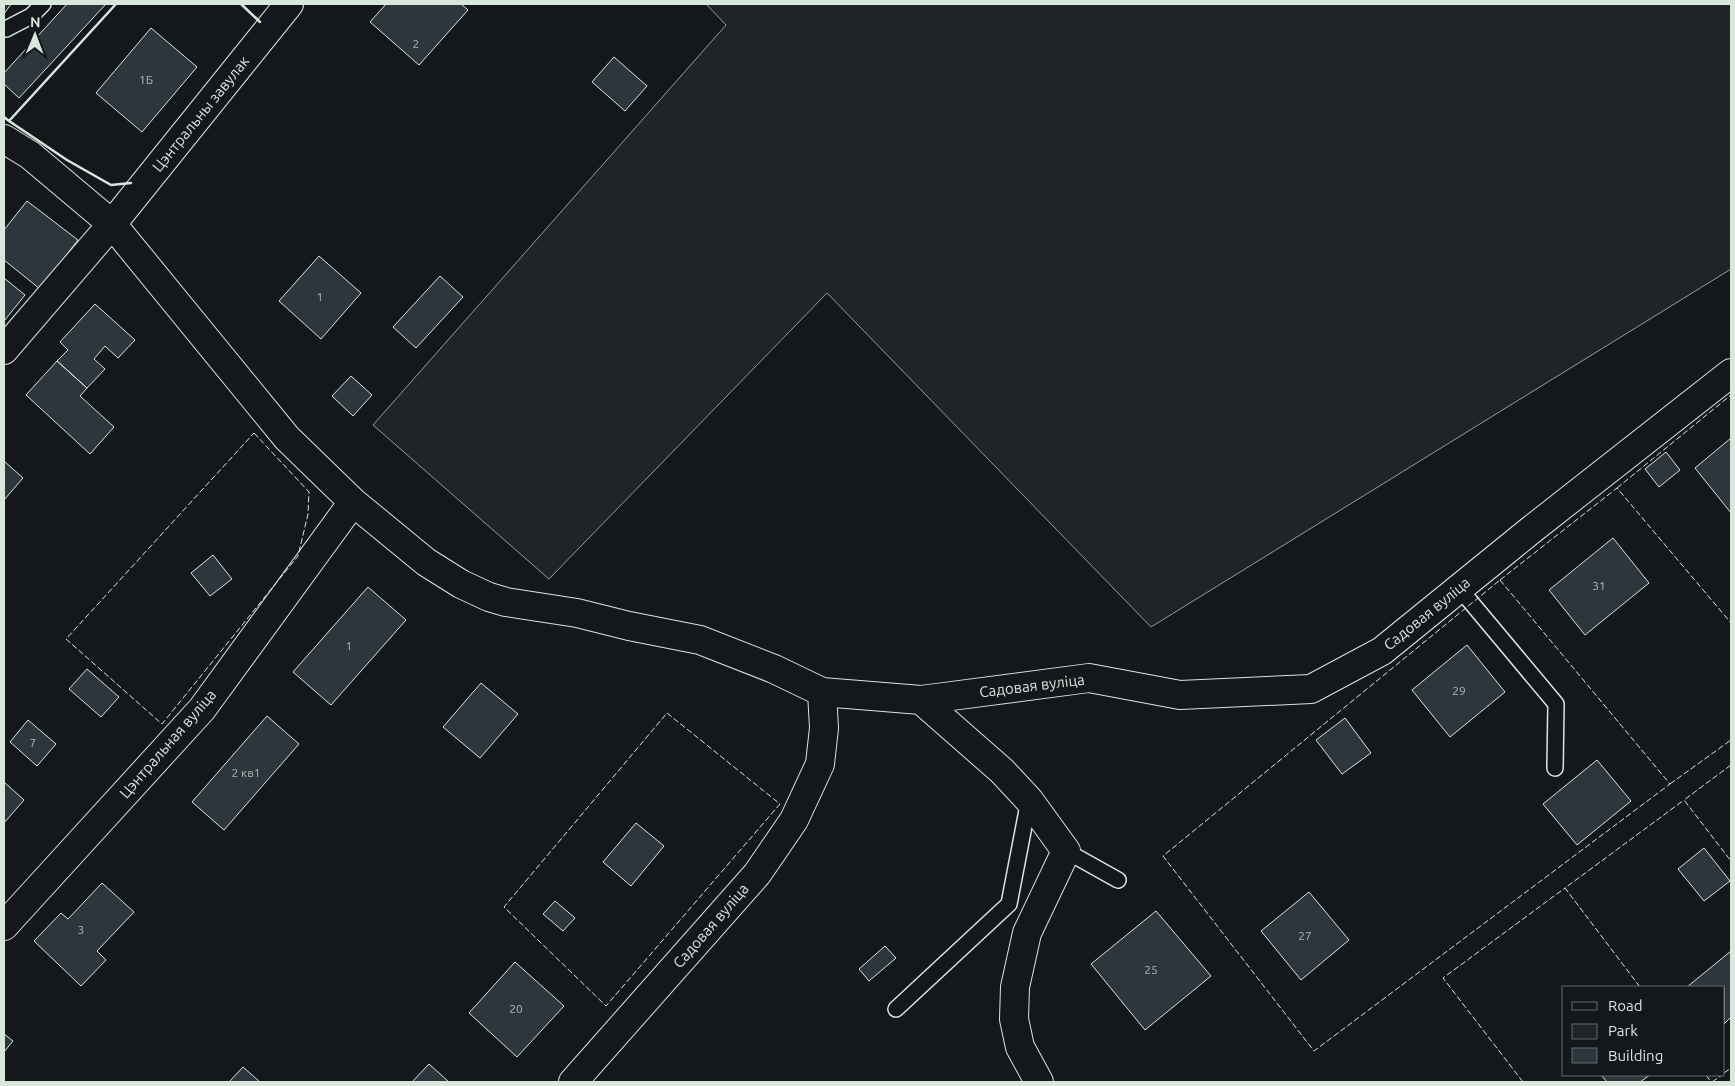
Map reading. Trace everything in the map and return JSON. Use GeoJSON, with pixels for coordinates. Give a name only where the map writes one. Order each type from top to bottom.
{"type":"FeatureCollection","features":[{"type":"Feature","properties":{"kind":"street","name":"Цэнтральны завулак"},"geometry":{"type":"LineString","coordinates":[[4,350],[112,224],[289,4]]}},
{"type":"Feature","properties":{"kind":"street"},"geometry":{"type":"LineString","coordinates":[[4,140],[30,155],[112,224],[287,438],[353,502],[426,562],[461,584],[489,597],[506,602],[577,613],[629,626],[700,640],[774,669],[822,692]]}},
{"type":"Feature","properties":{"kind":"street","name":"Садовая вуліца"},"geometry":{"type":"LineString","coordinates":[[573,1082],[757,874],[794,820],[820,764],[824,728],[822,692],[922,700],[1089,678],[1180,695],[1311,689],[1382,650],[1731,373]]}},
{"type":"Feature","properties":{"kind":"street","name":"Цэнтральная вуліца"},"geometry":{"type":"LineString","coordinates":[[4,926],[202,709],[353,502]]}},
{"type":"Feature","properties":{"kind":"street"},"geometry":{"type":"LineString","coordinates":[[922,700],[1002,771],[1029,800],[1066,851],[1027,933],[1015,987],[1014,1020],[1020,1047],[1039,1082]]}},
{"type":"Feature","properties":{"kind":"lane"},"geometry":{"type":"LineString","coordinates":[[4,29],[31,16],[43,4]]}},
{"type":"Feature","properties":{"kind":"lane"},"geometry":{"type":"LineString","coordinates":[[1459,588],[1556,704],[1555,768]]}},
{"type":"Feature","properties":{"kind":"lane"},"geometry":{"type":"LineString","coordinates":[[896,1009],[1009,904],[1029,800]]}},
{"type":"Feature","properties":{"kind":"lane"},"geometry":{"type":"LineString","coordinates":[[1066,851],[1118,880]]}},
{"type":"Feature","properties":{"kind":"green space"},"geometry":{"type":"Polygon","coordinates":[[[706,4],[1731,4],[1731,269],[1151,627],[827,293],[549,579],[373,425],[726,25],[706,4]]]}},
{"type":"Feature","properties":{"kind":"building"},"geometry":{"type":"Polygon","coordinates":[[[4,4],[11,4],[4,14],[4,4]]]}},
{"type":"Feature","properties":{"kind":"building"},"geometry":{"type":"Polygon","coordinates":[[[67,4],[106,4],[19,98],[4,84],[4,73],[67,4]]]}},
{"type":"Feature","properties":{"kind":"building"},"geometry":{"type":"Polygon","coordinates":[[[386,4],[461,4],[468,10],[419,65],[370,22],[386,4]]]}},
{"type":"Feature","properties":{"kind":"building"},"geometry":{"type":"Polygon","coordinates":[[[151,28],[197,67],[142,132],[96,93],[151,28]]]}},
{"type":"Feature","properties":{"kind":"building"},"geometry":{"type":"Polygon","coordinates":[[[614,57],[647,86],[625,111],[592,82],[614,57]]]}},
{"type":"Feature","properties":{"kind":"building"},"geometry":{"type":"Polygon","coordinates":[[[27,201],[78,240],[40,289],[4,260],[4,230],[27,201]]]}},
{"type":"Feature","properties":{"kind":"building"},"geometry":{"type":"Polygon","coordinates":[[[319,256],[361,293],[321,339],[279,301],[319,256]]]}},
{"type":"Feature","properties":{"kind":"building"},"geometry":{"type":"Polygon","coordinates":[[[440,276],[463,297],[416,348],[393,327],[440,276]]]}},
{"type":"Feature","properties":{"kind":"building"},"geometry":{"type":"Polygon","coordinates":[[[4,278],[25,295],[4,321],[4,278]]]}},
{"type":"Feature","properties":{"kind":"building"},"geometry":{"type":"Polygon","coordinates":[[[95,304],[135,340],[118,358],[105,346],[94,359],[105,369],[87,388],[57,361],[68,350],[60,342],[95,304]]]}},
{"type":"Feature","properties":{"kind":"building"},"geometry":{"type":"Polygon","coordinates":[[[57,361],[87,388],[80,396],[114,427],[90,454],[26,395],[57,361]]]}},
{"type":"Feature","properties":{"kind":"building"},"geometry":{"type":"Polygon","coordinates":[[[351,376],[372,395],[353,416],[332,396],[351,376]]]}},
{"type":"Feature","properties":{"kind":"building"},"geometry":{"type":"Polygon","coordinates":[[[1731,438],[1731,513],[1695,468],[1731,438]]]}},
{"type":"Feature","properties":{"kind":"building"},"geometry":{"type":"Polygon","coordinates":[[[1666,452],[1680,470],[1659,487],[1645,469],[1666,452]]]}},
{"type":"Feature","properties":{"kind":"building"},"geometry":{"type":"Polygon","coordinates":[[[4,461],[23,478],[4,500],[4,461]]]}},
{"type":"Feature","properties":{"kind":"building"},"geometry":{"type":"Polygon","coordinates":[[[1613,538],[1649,583],[1585,635],[1549,590],[1613,538]]]}},
{"type":"Feature","properties":{"kind":"building"},"geometry":{"type":"Polygon","coordinates":[[[213,555],[232,579],[210,596],[191,573],[213,555]]]}},
{"type":"Feature","properties":{"kind":"building"},"geometry":{"type":"Polygon","coordinates":[[[368,587],[406,620],[331,705],[293,672],[368,587]]]}},
{"type":"Feature","properties":{"kind":"building"},"geometry":{"type":"Polygon","coordinates":[[[1467,645],[1505,692],[1450,737],[1412,690],[1467,645]]]}},
{"type":"Feature","properties":{"kind":"building"},"geometry":{"type":"Polygon","coordinates":[[[87,669],[119,697],[101,717],[69,689],[87,669]]]}},
{"type":"Feature","properties":{"kind":"building"},"geometry":{"type":"Polygon","coordinates":[[[481,683],[518,714],[480,758],[443,727],[481,683]]]}},
{"type":"Feature","properties":{"kind":"building"},"geometry":{"type":"Polygon","coordinates":[[[267,716],[299,744],[224,830],[192,802],[267,716]]]}},
{"type":"Feature","properties":{"kind":"building"},"geometry":{"type":"Polygon","coordinates":[[[1345,718],[1371,753],[1342,774],[1316,740],[1345,718]]]}},
{"type":"Feature","properties":{"kind":"building"},"geometry":{"type":"Polygon","coordinates":[[[28,720],[56,744],[37,766],[10,742],[28,720]]]}},
{"type":"Feature","properties":{"kind":"building"},"geometry":{"type":"Polygon","coordinates":[[[1597,760],[1631,801],[1577,845],[1543,804],[1597,760]]]}},
{"type":"Feature","properties":{"kind":"building"},"geometry":{"type":"Polygon","coordinates":[[[4,782],[24,800],[4,823],[4,782]]]}},
{"type":"Feature","properties":{"kind":"building"},"geometry":{"type":"Polygon","coordinates":[[[636,823],[664,846],[631,886],[603,862],[636,823]]]}},
{"type":"Feature","properties":{"kind":"building"},"geometry":{"type":"Polygon","coordinates":[[[1704,848],[1730,881],[1704,901],[1678,869],[1704,848]]]}},
{"type":"Feature","properties":{"kind":"building"},"geometry":{"type":"Polygon","coordinates":[[[102,883],[134,912],[97,951],[106,960],[81,986],[34,941],[61,913],[68,919],[102,883]]]}},
{"type":"Feature","properties":{"kind":"building"},"geometry":{"type":"Polygon","coordinates":[[[1309,892],[1349,940],[1301,980],[1261,931],[1309,892]]]}},
{"type":"Feature","properties":{"kind":"building"},"geometry":{"type":"Polygon","coordinates":[[[555,901],[575,918],[563,931],[543,914],[555,901]]]}},
{"type":"Feature","properties":{"kind":"building"},"geometry":{"type":"Polygon","coordinates":[[[1156,911],[1211,976],[1145,1030],[1091,964],[1156,911]]]}},
{"type":"Feature","properties":{"kind":"building"},"geometry":{"type":"Polygon","coordinates":[[[885,946],[896,958],[869,981],[859,969],[885,946]]]}},
{"type":"Feature","properties":{"kind":"building"},"geometry":{"type":"Polygon","coordinates":[[[1731,951],[1731,1017],[1725,1023],[1725,986],[1688,986],[1731,951]]]}},
{"type":"Feature","properties":{"kind":"building"},"geometry":{"type":"Polygon","coordinates":[[[515,962],[564,1006],[517,1057],[469,1013],[515,962]]]}},
{"type":"Feature","properties":{"kind":"building"},"geometry":{"type":"Polygon","coordinates":[[[4,1034],[13,1041],[4,1052],[4,1034]]]}},
{"type":"Feature","properties":{"kind":"building"},"geometry":{"type":"Polygon","coordinates":[[[429,1064],[449,1082],[412,1082],[429,1064]]]}},
{"type":"Feature","properties":{"kind":"building"},"geometry":{"type":"Polygon","coordinates":[[[243,1067],[260,1082],[229,1082],[243,1067]]]}},
{"type":"Feature","properties":{"kind":"building"},"geometry":{"type":"Polygon","coordinates":[[[1602,1076],[1649,1076],[1640,1082],[1607,1082],[1602,1076]]]}},
{"type":"Feature","properties":{"kind":"fence"},"geometry":{"type":"LineString","coordinates":[[1617,488],[1731,395]]}},
{"type":"Feature","properties":{"kind":"fence"},"geometry":{"type":"LineString","coordinates":[[254,433],[309,492],[308,514],[298,556],[162,724],[66,639],[254,433]]}},
{"type":"Feature","properties":{"kind":"fence"},"geometry":{"type":"LineString","coordinates":[[1500,580],[1617,488],[1731,623]]}},
{"type":"Feature","properties":{"kind":"fence"},"geometry":{"type":"LineString","coordinates":[[1500,580],[1670,784],[1314,1051],[1163,856],[1500,580]]}},
{"type":"Feature","properties":{"kind":"fence"},"geometry":{"type":"LineString","coordinates":[[667,713],[780,804],[606,1006],[504,907],[667,713]]}},
{"type":"Feature","properties":{"kind":"fence"},"geometry":{"type":"LineString","coordinates":[[1670,784],[1731,740]]}},
{"type":"Feature","properties":{"kind":"fence"},"geometry":{"type":"LineString","coordinates":[[1731,765],[1684,800],[1731,861]]}},
{"type":"Feature","properties":{"kind":"fence"},"geometry":{"type":"LineString","coordinates":[[1639,986],[1565,888],[1684,800]]}},
{"type":"Feature","properties":{"kind":"fence"},"geometry":{"type":"LineString","coordinates":[[1523,1082],[1443,978],[1565,888]]}},
{"type":"Feature","properties":{"kind":"fence"},"geometry":{"type":"LineString","coordinates":[[1725,1072],[1731,1068]]}},
{"type":"Feature","properties":{"kind":"fence"},"geometry":{"type":"LineString","coordinates":[[1707,1076],[1711,1082]]}},
{"type":"Feature","properties":{"kind":"fence"},"geometry":{"type":"LineString","coordinates":[[1712,1082],[1721,1076]]}},
{"type":"Feature","properties":{"kind":"wall"},"geometry":{"type":"LineString","coordinates":[[4,117],[9,121],[116,4]]}},
{"type":"Feature","properties":{"kind":"wall"},"geometry":{"type":"LineString","coordinates":[[241,4],[260,22]]}},
{"type":"Feature","properties":{"kind":"wall"},"geometry":{"type":"LineString","coordinates":[[9,121],[67,160],[111,185],[131,183]]}}]}
